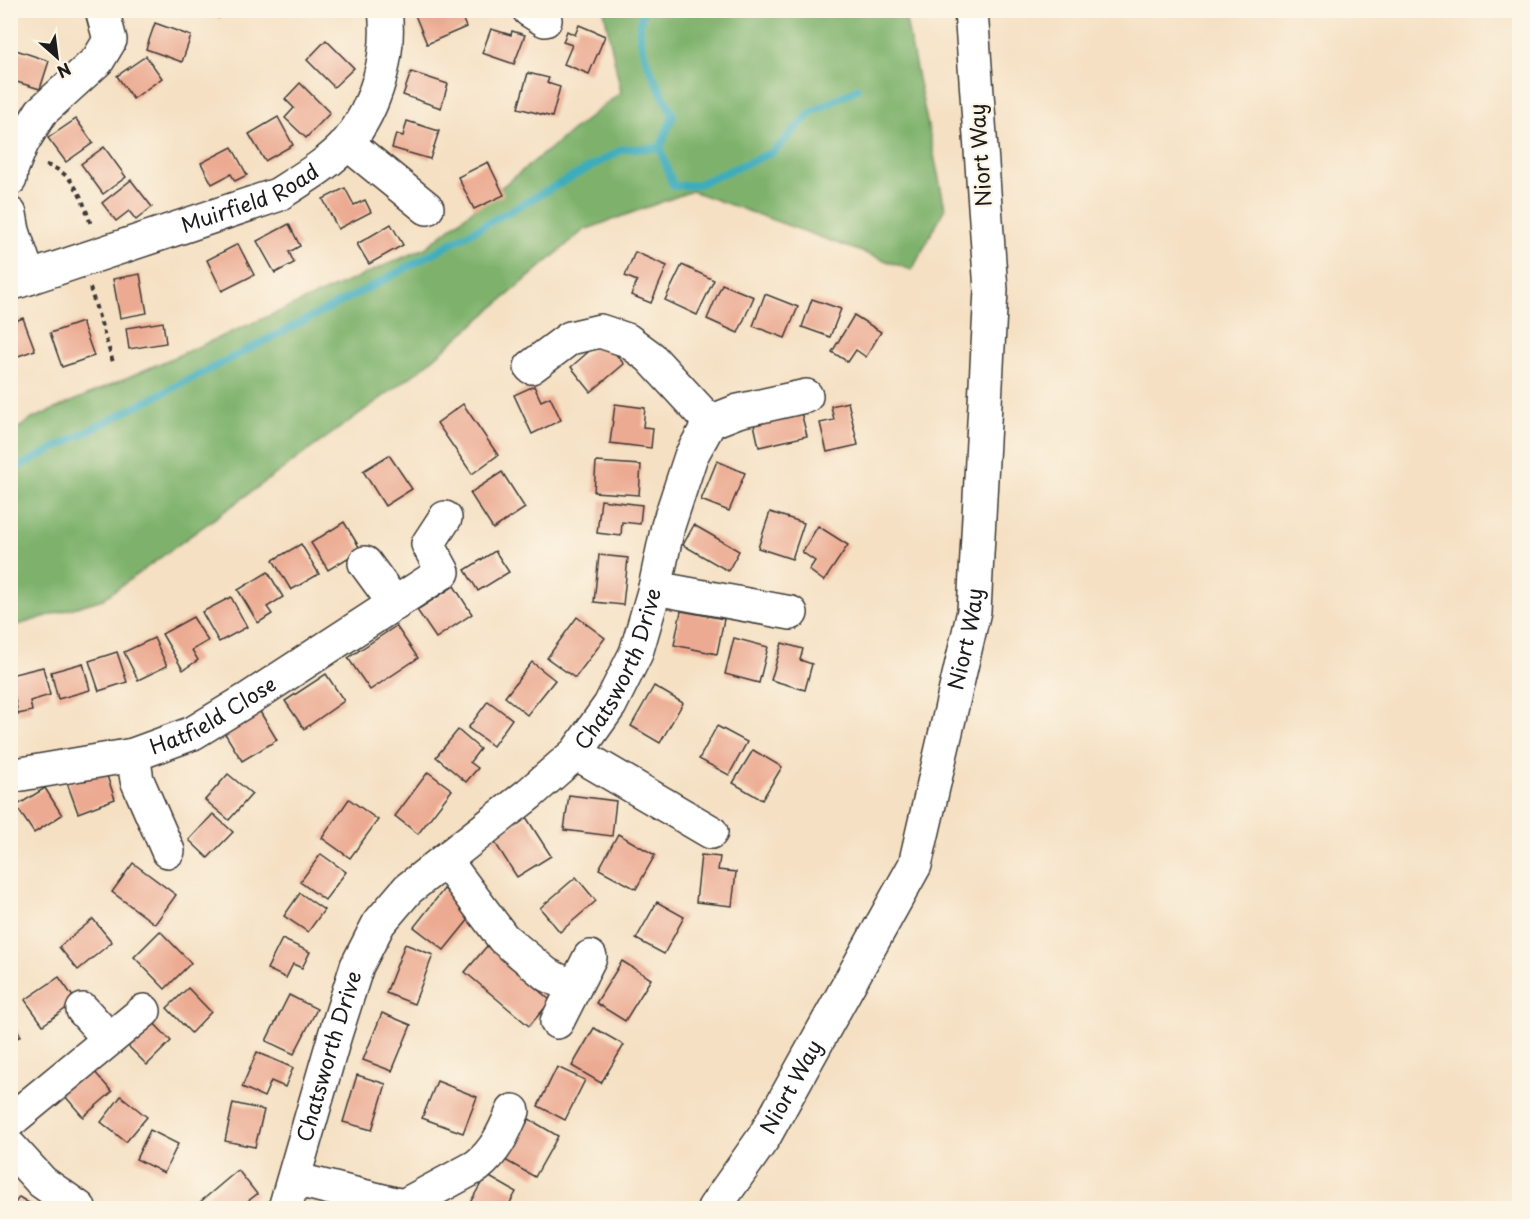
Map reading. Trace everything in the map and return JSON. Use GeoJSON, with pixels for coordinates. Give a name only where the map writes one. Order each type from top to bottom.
{"type":"FeatureCollection","features":[{"type":"Feature","properties":{"kind":"main road"},"geometry":{"type":"LineString","coordinates":[[10,179],[11,170],[22,143],[41,111],[98,60],[110,40],[102,10]]}},
{"type":"Feature","properties":{"kind":"main road","name":"Muirfield Road"},"geometry":{"type":"LineString","coordinates":[[20,281],[277,195],[312,173],[347,143],[368,108],[385,60],[385,10]]}},
{"type":"Feature","properties":{"kind":"main road","name":"Niort Way"},"geometry":{"type":"LineString","coordinates":[[714,1209],[764,1137],[915,865],[974,611],[991,290],[971,10]]}},
{"type":"Feature","properties":{"kind":"main road"},"geometry":{"type":"LineString","coordinates":[[347,143],[427,208]]}},
{"type":"Feature","properties":{"kind":"main road"},"geometry":{"type":"LineString","coordinates":[[10,214],[20,281]]}},
{"type":"Feature","properties":{"kind":"main road"},"geometry":{"type":"LineString","coordinates":[[531,367],[570,338],[600,331],[627,340],[650,357],[710,422],[738,411],[806,396]]}},
{"type":"Feature","properties":{"kind":"main road","name":"Chatsworth Drive"},"geometry":{"type":"LineString","coordinates":[[513,1111],[497,1146],[488,1158],[403,1207],[290,1194],[357,966],[379,923],[408,889],[529,794],[576,753],[610,705],[636,653],[655,588],[668,526],[692,456],[710,422]]}},
{"type":"Feature","properties":{"kind":"main road","name":"Hatfield Close"},"geometry":{"type":"LineString","coordinates":[[10,776],[133,755],[193,733],[443,572],[428,543],[445,518]]}},
{"type":"Feature","properties":{"kind":"main road"},"geometry":{"type":"LineString","coordinates":[[365,563],[395,604]]}},
{"type":"Feature","properties":{"kind":"main road"},"geometry":{"type":"LineString","coordinates":[[655,588],[791,613]]}},
{"type":"Feature","properties":{"kind":"main road"},"geometry":{"type":"LineString","coordinates":[[576,753],[711,832]]}},
{"type":"Feature","properties":{"kind":"main road"},"geometry":{"type":"LineString","coordinates":[[133,755],[137,780],[168,851]]}},
{"type":"Feature","properties":{"kind":"main road"},"geometry":{"type":"LineString","coordinates":[[445,860],[503,938],[546,974],[574,988]]}},
{"type":"Feature","properties":{"kind":"main road"},"geometry":{"type":"LineString","coordinates":[[557,1022],[590,957]]}},
{"type":"Feature","properties":{"kind":"main road"},"geometry":{"type":"LineString","coordinates":[[83,1010],[109,1039]]}},
{"type":"Feature","properties":{"kind":"main road"},"geometry":{"type":"LineString","coordinates":[[10,1121],[144,1011]]}},
{"type":"Feature","properties":{"kind":"main road"},"geometry":{"type":"LineString","coordinates":[[10,1147],[42,1182],[79,1209]]}},
{"type":"Feature","properties":{"kind":"green space"},"geometry":{"type":"Polygon","coordinates":[[[604,11],[904,11],[945,208],[912,270],[692,191],[584,230],[420,370],[103,599],[11,627],[11,433],[32,419],[425,248],[621,92],[604,11]]]}},
{"type":"Feature","properties":{"kind":"building"},"geometry":{"type":"Polygon","coordinates":[[[194,10],[221,10],[219,18],[194,10]]]}},
{"type":"Feature","properties":{"kind":"building"},"geometry":{"type":"Polygon","coordinates":[[[426,10],[459,10],[466,27],[427,44],[415,15],[426,10]]]}},
{"type":"Feature","properties":{"kind":"building"},"geometry":{"type":"Polygon","coordinates":[[[155,23],[191,36],[182,62],[146,49],[155,23]]]}},
{"type":"Feature","properties":{"kind":"building"},"geometry":{"type":"Polygon","coordinates":[[[579,25],[605,36],[589,74],[564,64],[572,45],[563,42],[567,31],[575,35],[579,25]]]}},
{"type":"Feature","properties":{"kind":"building"},"geometry":{"type":"Polygon","coordinates":[[[491,29],[511,35],[512,31],[525,35],[514,64],[482,53],[491,29]]]}},
{"type":"Feature","properties":{"kind":"building"},"geometry":{"type":"Polygon","coordinates":[[[326,40],[354,68],[334,87],[307,60],[326,40]]]}},
{"type":"Feature","properties":{"kind":"building"},"geometry":{"type":"Polygon","coordinates":[[[10,48],[49,61],[40,89],[10,80],[10,48]]]}},
{"type":"Feature","properties":{"kind":"building"},"geometry":{"type":"Polygon","coordinates":[[[146,56],[162,78],[133,99],[117,76],[146,56]]]}},
{"type":"Feature","properties":{"kind":"building"},"geometry":{"type":"Polygon","coordinates":[[[411,72],[448,84],[441,108],[403,95],[411,72]]]}},
{"type":"Feature","properties":{"kind":"building"},"geometry":{"type":"Polygon","coordinates":[[[528,73],[549,78],[547,83],[560,87],[552,117],[518,108],[528,73]]]}},
{"type":"Feature","properties":{"kind":"building"},"geometry":{"type":"Polygon","coordinates":[[[300,83],[330,113],[306,138],[285,118],[294,108],[285,99],[300,83]]]}},
{"type":"Feature","properties":{"kind":"building"},"geometry":{"type":"Polygon","coordinates":[[[278,117],[293,145],[265,161],[249,134],[278,117]]]}},
{"type":"Feature","properties":{"kind":"building"},"geometry":{"type":"Polygon","coordinates":[[[76,119],[93,143],[66,162],[48,138],[76,119]]]}},
{"type":"Feature","properties":{"kind":"building"},"geometry":{"type":"Polygon","coordinates":[[[407,121],[439,131],[430,159],[392,148],[396,134],[403,136],[407,121]]]}},
{"type":"Feature","properties":{"kind":"building"},"geometry":{"type":"Polygon","coordinates":[[[104,147],[126,177],[103,194],[81,164],[104,147]]]}},
{"type":"Feature","properties":{"kind":"building"},"geometry":{"type":"Polygon","coordinates":[[[232,147],[247,175],[235,181],[231,174],[212,184],[201,163],[232,147]]]}},
{"type":"Feature","properties":{"kind":"building"},"geometry":{"type":"Polygon","coordinates":[[[488,162],[504,195],[474,209],[458,177],[488,162]]]}},
{"type":"Feature","properties":{"kind":"building"},"geometry":{"type":"Polygon","coordinates":[[[131,180],[152,207],[136,220],[129,211],[116,221],[102,203],[131,180]]]}},
{"type":"Feature","properties":{"kind":"building"},"geometry":{"type":"Polygon","coordinates":[[[345,188],[354,205],[365,200],[371,212],[338,229],[323,199],[345,188]]]}},
{"type":"Feature","properties":{"kind":"building"},"geometry":{"type":"Polygon","coordinates":[[[289,224],[300,246],[289,252],[294,263],[275,273],[257,241],[289,224]]]}},
{"type":"Feature","properties":{"kind":"building"},"geometry":{"type":"Polygon","coordinates":[[[391,224],[403,245],[369,264],[357,244],[391,224]]]}},
{"type":"Feature","properties":{"kind":"building"},"geometry":{"type":"Polygon","coordinates":[[[238,244],[254,275],[222,291],[207,260],[238,244]]]}},
{"type":"Feature","properties":{"kind":"building"},"geometry":{"type":"Polygon","coordinates":[[[635,252],[667,266],[651,303],[631,295],[637,281],[625,276],[635,252]]]}},
{"type":"Feature","properties":{"kind":"building"},"geometry":{"type":"Polygon","coordinates":[[[682,265],[714,280],[697,315],[665,300],[682,265]]]}},
{"type":"Feature","properties":{"kind":"building"},"geometry":{"type":"Polygon","coordinates":[[[140,274],[147,313],[120,318],[113,279],[140,274]]]}},
{"type":"Feature","properties":{"kind":"building"},"geometry":{"type":"Polygon","coordinates":[[[722,284],[754,297],[738,333],[707,319],[722,284]]]}},
{"type":"Feature","properties":{"kind":"building"},"geometry":{"type":"Polygon","coordinates":[[[765,294],[798,307],[785,338],[753,326],[765,294]]]}},
{"type":"Feature","properties":{"kind":"building"},"geometry":{"type":"Polygon","coordinates":[[[812,299],[841,309],[830,337],[802,327],[812,299]]]}},
{"type":"Feature","properties":{"kind":"building"},"geometry":{"type":"Polygon","coordinates":[[[854,315],[881,332],[866,357],[856,350],[848,362],[832,352],[854,315]]]}},
{"type":"Feature","properties":{"kind":"building"},"geometry":{"type":"Polygon","coordinates":[[[23,318],[35,350],[10,359],[10,323],[23,318]]]}},
{"type":"Feature","properties":{"kind":"building"},"geometry":{"type":"Polygon","coordinates":[[[82,322],[94,356],[62,367],[50,333],[82,322]]]}},
{"type":"Feature","properties":{"kind":"building"},"geometry":{"type":"Polygon","coordinates":[[[163,322],[166,343],[129,349],[126,328],[163,322]]]}},
{"type":"Feature","properties":{"kind":"building"},"geometry":{"type":"Polygon","coordinates":[[[603,339],[624,364],[591,392],[571,367],[603,339]]]}},
{"type":"Feature","properties":{"kind":"building"},"geometry":{"type":"Polygon","coordinates":[[[534,386],[541,401],[550,397],[561,420],[532,434],[514,395],[534,386]]]}},
{"type":"Feature","properties":{"kind":"building"},"geometry":{"type":"Polygon","coordinates":[[[848,402],[858,445],[827,452],[820,423],[834,420],[831,406],[848,402]]]}},
{"type":"Feature","properties":{"kind":"building"},"geometry":{"type":"Polygon","coordinates":[[[463,404],[498,455],[472,474],[437,423],[463,404]]]}},
{"type":"Feature","properties":{"kind":"building"},"geometry":{"type":"Polygon","coordinates":[[[615,404],[645,408],[643,427],[653,428],[651,448],[610,443],[615,404]]]}},
{"type":"Feature","properties":{"kind":"building"},"geometry":{"type":"Polygon","coordinates":[[[799,404],[807,436],[759,447],[752,415],[799,404]]]}},
{"type":"Feature","properties":{"kind":"building"},"geometry":{"type":"Polygon","coordinates":[[[389,455],[412,489],[385,506],[363,471],[389,455]]]}},
{"type":"Feature","properties":{"kind":"building"},"geometry":{"type":"Polygon","coordinates":[[[717,461],[745,473],[729,511],[701,500],[717,461]]]}},
{"type":"Feature","properties":{"kind":"building"},"geometry":{"type":"Polygon","coordinates":[[[596,462],[641,465],[639,495],[594,492],[596,462]]]}},
{"type":"Feature","properties":{"kind":"building"},"geometry":{"type":"Polygon","coordinates":[[[502,472],[525,508],[493,529],[470,493],[502,472]]]}},
{"type":"Feature","properties":{"kind":"building"},"geometry":{"type":"Polygon","coordinates":[[[601,500],[642,505],[640,524],[622,522],[621,536],[597,533],[601,500]]]}},
{"type":"Feature","properties":{"kind":"building"},"geometry":{"type":"Polygon","coordinates":[[[770,512],[804,523],[792,559],[758,548],[770,512]]]}},
{"type":"Feature","properties":{"kind":"building"},"geometry":{"type":"Polygon","coordinates":[[[344,522],[361,550],[328,570],[311,543],[344,522]]]}},
{"type":"Feature","properties":{"kind":"building"},"geometry":{"type":"Polygon","coordinates":[[[694,525],[739,551],[728,571],[683,545],[694,525]]]}},
{"type":"Feature","properties":{"kind":"building"},"geometry":{"type":"Polygon","coordinates":[[[818,526],[848,545],[824,581],[809,570],[815,561],[802,552],[818,526]]]}},
{"type":"Feature","properties":{"kind":"building"},"geometry":{"type":"Polygon","coordinates":[[[301,544],[319,574],[291,590],[273,560],[301,544]]]}},
{"type":"Feature","properties":{"kind":"building"},"geometry":{"type":"Polygon","coordinates":[[[495,551],[509,572],[478,591],[465,570],[495,551]]]}},
{"type":"Feature","properties":{"kind":"building"},"geometry":{"type":"Polygon","coordinates":[[[599,555],[628,558],[623,605],[594,602],[599,555]]]}},
{"type":"Feature","properties":{"kind":"building"},"geometry":{"type":"Polygon","coordinates":[[[268,572],[283,597],[267,607],[272,614],[258,623],[238,590],[268,572]]]}},
{"type":"Feature","properties":{"kind":"building"},"geometry":{"type":"Polygon","coordinates":[[[454,586],[472,614],[436,638],[417,610],[454,586]]]}},
{"type":"Feature","properties":{"kind":"building"},"geometry":{"type":"Polygon","coordinates":[[[231,597],[247,627],[219,642],[202,612],[231,597]]]}},
{"type":"Feature","properties":{"kind":"building"},"geometry":{"type":"Polygon","coordinates":[[[681,611],[724,619],[717,654],[674,645],[681,611]]]}},
{"type":"Feature","properties":{"kind":"building"},"geometry":{"type":"Polygon","coordinates":[[[193,617],[208,641],[192,650],[198,660],[183,670],[162,634],[193,617]]]}},
{"type":"Feature","properties":{"kind":"building"},"geometry":{"type":"Polygon","coordinates":[[[577,617],[605,638],[575,678],[547,658],[577,617]]]}},
{"type":"Feature","properties":{"kind":"building"},"geometry":{"type":"Polygon","coordinates":[[[396,626],[418,658],[370,690],[348,658],[396,626]]]}},
{"type":"Feature","properties":{"kind":"building"},"geometry":{"type":"Polygon","coordinates":[[[154,638],[167,666],[138,680],[124,652],[154,638]]]}},
{"type":"Feature","properties":{"kind":"building"},"geometry":{"type":"Polygon","coordinates":[[[734,638],[768,647],[759,683],[725,674],[734,638]]]}},
{"type":"Feature","properties":{"kind":"building"},"geometry":{"type":"Polygon","coordinates":[[[782,643],[803,649],[800,660],[812,664],[805,690],[771,680],[782,643]]]}},
{"type":"Feature","properties":{"kind":"building"},"geometry":{"type":"Polygon","coordinates":[[[117,652],[127,682],[99,691],[89,661],[117,652]]]}},
{"type":"Feature","properties":{"kind":"building"},"geometry":{"type":"Polygon","coordinates":[[[532,662],[555,680],[527,715],[505,697],[532,662]]]}},
{"type":"Feature","properties":{"kind":"building"},"geometry":{"type":"Polygon","coordinates":[[[83,663],[90,690],[58,699],[51,672],[83,663]]]}},
{"type":"Feature","properties":{"kind":"building"},"geometry":{"type":"Polygon","coordinates":[[[43,667],[50,695],[30,701],[32,711],[18,714],[10,675],[43,667]]]}},
{"type":"Feature","properties":{"kind":"building"},"geometry":{"type":"Polygon","coordinates":[[[326,674],[344,701],[304,729],[285,701],[326,674]]]}},
{"type":"Feature","properties":{"kind":"building"},"geometry":{"type":"Polygon","coordinates":[[[654,686],[683,703],[660,743],[631,726],[654,686]]]}},
{"type":"Feature","properties":{"kind":"building"},"geometry":{"type":"Polygon","coordinates":[[[488,701],[512,719],[493,746],[468,728],[488,701]]]}},
{"type":"Feature","properties":{"kind":"building"},"geometry":{"type":"Polygon","coordinates":[[[259,710],[277,740],[242,761],[224,732],[259,710]]]}},
{"type":"Feature","properties":{"kind":"building"},"geometry":{"type":"Polygon","coordinates":[[[717,726],[747,742],[729,775],[699,759],[717,726]]]}},
{"type":"Feature","properties":{"kind":"building"},"geometry":{"type":"Polygon","coordinates":[[[458,730],[480,749],[470,762],[478,768],[466,782],[436,757],[458,730]]]}},
{"type":"Feature","properties":{"kind":"building"},"geometry":{"type":"Polygon","coordinates":[[[753,750],[782,767],[762,800],[733,783],[753,750]]]}},
{"type":"Feature","properties":{"kind":"building"},"geometry":{"type":"Polygon","coordinates":[[[105,770],[115,799],[78,813],[67,783],[105,770]]]}},
{"type":"Feature","properties":{"kind":"building"},"geometry":{"type":"Polygon","coordinates":[[[428,772],[452,790],[418,834],[395,816],[428,772]]]}},
{"type":"Feature","properties":{"kind":"building"},"geometry":{"type":"Polygon","coordinates":[[[228,774],[252,794],[229,820],[205,800],[228,774]]]}},
{"type":"Feature","properties":{"kind":"building"},"geometry":{"type":"Polygon","coordinates":[[[45,788],[62,815],[34,833],[16,806],[45,788]]]}},
{"type":"Feature","properties":{"kind":"building"},"geometry":{"type":"Polygon","coordinates":[[[569,795],[616,801],[612,836],[564,830],[569,795]]]}},
{"type":"Feature","properties":{"kind":"building"},"geometry":{"type":"Polygon","coordinates":[[[349,799],[378,820],[350,858],[322,838],[349,799]]]}},
{"type":"Feature","properties":{"kind":"building"},"geometry":{"type":"Polygon","coordinates":[[[213,814],[233,832],[208,858],[189,840],[213,814]]]}},
{"type":"Feature","properties":{"kind":"building"},"geometry":{"type":"Polygon","coordinates":[[[526,817],[551,856],[517,877],[492,838],[526,817]]]}},
{"type":"Feature","properties":{"kind":"building"},"geometry":{"type":"Polygon","coordinates":[[[618,834],[655,855],[636,889],[599,869],[618,834]]]}},
{"type":"Feature","properties":{"kind":"building"},"geometry":{"type":"Polygon","coordinates":[[[321,854],[346,872],[325,900],[300,882],[321,854]]]}},
{"type":"Feature","properties":{"kind":"building"},"geometry":{"type":"Polygon","coordinates":[[[701,855],[720,857],[718,870],[736,872],[732,906],[696,902],[701,855]]]}},
{"type":"Feature","properties":{"kind":"building"},"geometry":{"type":"Polygon","coordinates":[[[133,863],[176,895],[155,924],[112,892],[133,863]]]}},
{"type":"Feature","properties":{"kind":"building"},"geometry":{"type":"Polygon","coordinates":[[[576,877],[596,901],[560,932],[540,908],[576,877]]]}},
{"type":"Feature","properties":{"kind":"building"},"geometry":{"type":"Polygon","coordinates":[[[444,889],[474,913],[444,950],[414,927],[444,889]]]}},
{"type":"Feature","properties":{"kind":"building"},"geometry":{"type":"Polygon","coordinates":[[[300,893],[324,910],[308,932],[284,916],[300,893]]]}},
{"type":"Feature","properties":{"kind":"building"},"geometry":{"type":"Polygon","coordinates":[[[657,902],[684,917],[664,954],[636,939],[657,902]]]}},
{"type":"Feature","properties":{"kind":"building"},"geometry":{"type":"Polygon","coordinates":[[[93,919],[112,942],[78,970],[59,947],[93,919]]]}},
{"type":"Feature","properties":{"kind":"building"},"geometry":{"type":"Polygon","coordinates":[[[160,931],[191,963],[165,989],[134,957],[160,931]]]}},
{"type":"Feature","properties":{"kind":"building"},"geometry":{"type":"Polygon","coordinates":[[[282,939],[310,952],[302,968],[293,964],[286,978],[267,969],[282,939]]]}},
{"type":"Feature","properties":{"kind":"building"},"geometry":{"type":"Polygon","coordinates":[[[405,944],[433,955],[414,1004],[386,993],[405,944]]]}},
{"type":"Feature","properties":{"kind":"building"},"geometry":{"type":"Polygon","coordinates":[[[487,946],[551,1001],[529,1026],[465,972],[487,946]]]}},
{"type":"Feature","properties":{"kind":"building"},"geometry":{"type":"Polygon","coordinates":[[[622,961],[651,979],[625,1021],[596,1003],[622,961]]]}},
{"type":"Feature","properties":{"kind":"building"},"geometry":{"type":"Polygon","coordinates":[[[59,977],[76,1001],[43,1025],[25,1000],[59,977]]]}},
{"type":"Feature","properties":{"kind":"building"},"geometry":{"type":"Polygon","coordinates":[[[188,988],[211,1012],[191,1033],[167,1008],[188,988]]]}},
{"type":"Feature","properties":{"kind":"building"},"geometry":{"type":"Polygon","coordinates":[[[289,995],[317,1009],[294,1054],[266,1041],[289,995]]]}},
{"type":"Feature","properties":{"kind":"building"},"geometry":{"type":"Polygon","coordinates":[[[382,1013],[411,1025],[392,1071],[363,1060],[382,1013]]]}},
{"type":"Feature","properties":{"kind":"building"},"geometry":{"type":"Polygon","coordinates":[[[10,1018],[21,1036],[10,1042],[10,1018]]]}},
{"type":"Feature","properties":{"kind":"building"},"geometry":{"type":"Polygon","coordinates":[[[150,1019],[171,1041],[147,1065],[125,1043],[150,1019]]]}},
{"type":"Feature","properties":{"kind":"building"},"geometry":{"type":"Polygon","coordinates":[[[594,1028],[624,1045],[601,1083],[572,1066],[594,1028]]]}},
{"type":"Feature","properties":{"kind":"building"},"geometry":{"type":"Polygon","coordinates":[[[257,1052],[293,1068],[285,1087],[271,1081],[264,1097],[242,1087],[257,1052]]]}},
{"type":"Feature","properties":{"kind":"building"},"geometry":{"type":"Polygon","coordinates":[[[88,1064],[112,1092],[83,1117],[59,1089],[88,1064]]]}},
{"type":"Feature","properties":{"kind":"building"},"geometry":{"type":"Polygon","coordinates":[[[557,1067],[585,1080],[565,1120],[538,1106],[557,1067]]]}},
{"type":"Feature","properties":{"kind":"building"},"geometry":{"type":"Polygon","coordinates":[[[357,1075],[386,1084],[372,1130],[343,1122],[357,1075]]]}},
{"type":"Feature","properties":{"kind":"building"},"geometry":{"type":"Polygon","coordinates":[[[437,1081],[477,1097],[463,1133],[422,1118],[437,1081]]]}},
{"type":"Feature","properties":{"kind":"building"},"geometry":{"type":"Polygon","coordinates":[[[121,1096],[147,1117],[126,1142],[101,1122],[121,1096]]]}},
{"type":"Feature","properties":{"kind":"building"},"geometry":{"type":"Polygon","coordinates":[[[233,1103],[264,1110],[255,1147],[225,1141],[233,1103]]]}},
{"type":"Feature","properties":{"kind":"building"},"geometry":{"type":"Polygon","coordinates":[[[529,1119],[558,1136],[535,1177],[505,1160],[529,1119]]]}},
{"type":"Feature","properties":{"kind":"building"},"geometry":{"type":"Polygon","coordinates":[[[150,1130],[178,1144],[164,1173],[136,1159],[150,1130]]]}},
{"type":"Feature","properties":{"kind":"building"},"geometry":{"type":"Polygon","coordinates":[[[238,1170],[257,1194],[239,1208],[203,1208],[199,1203],[238,1170]]]}},
{"type":"Feature","properties":{"kind":"building"},"geometry":{"type":"Polygon","coordinates":[[[486,1175],[516,1192],[507,1208],[467,1208],[486,1175]]]}},
{"type":"Feature","properties":{"kind":"building"},"geometry":{"type":"Polygon","coordinates":[[[19,1197],[37,1208],[12,1208],[19,1197]]]}},
{"type":"Feature","properties":{"kind":"waterway"},"geometry":{"type":"LineString","coordinates":[[10,471],[386,279],[623,149],[660,148],[673,115],[643,50],[640,23],[644,10]]}},
{"type":"Feature","properties":{"kind":"waterway"},"geometry":{"type":"LineString","coordinates":[[660,148],[673,186],[696,185],[773,152],[812,112],[857,89]]}}]}
